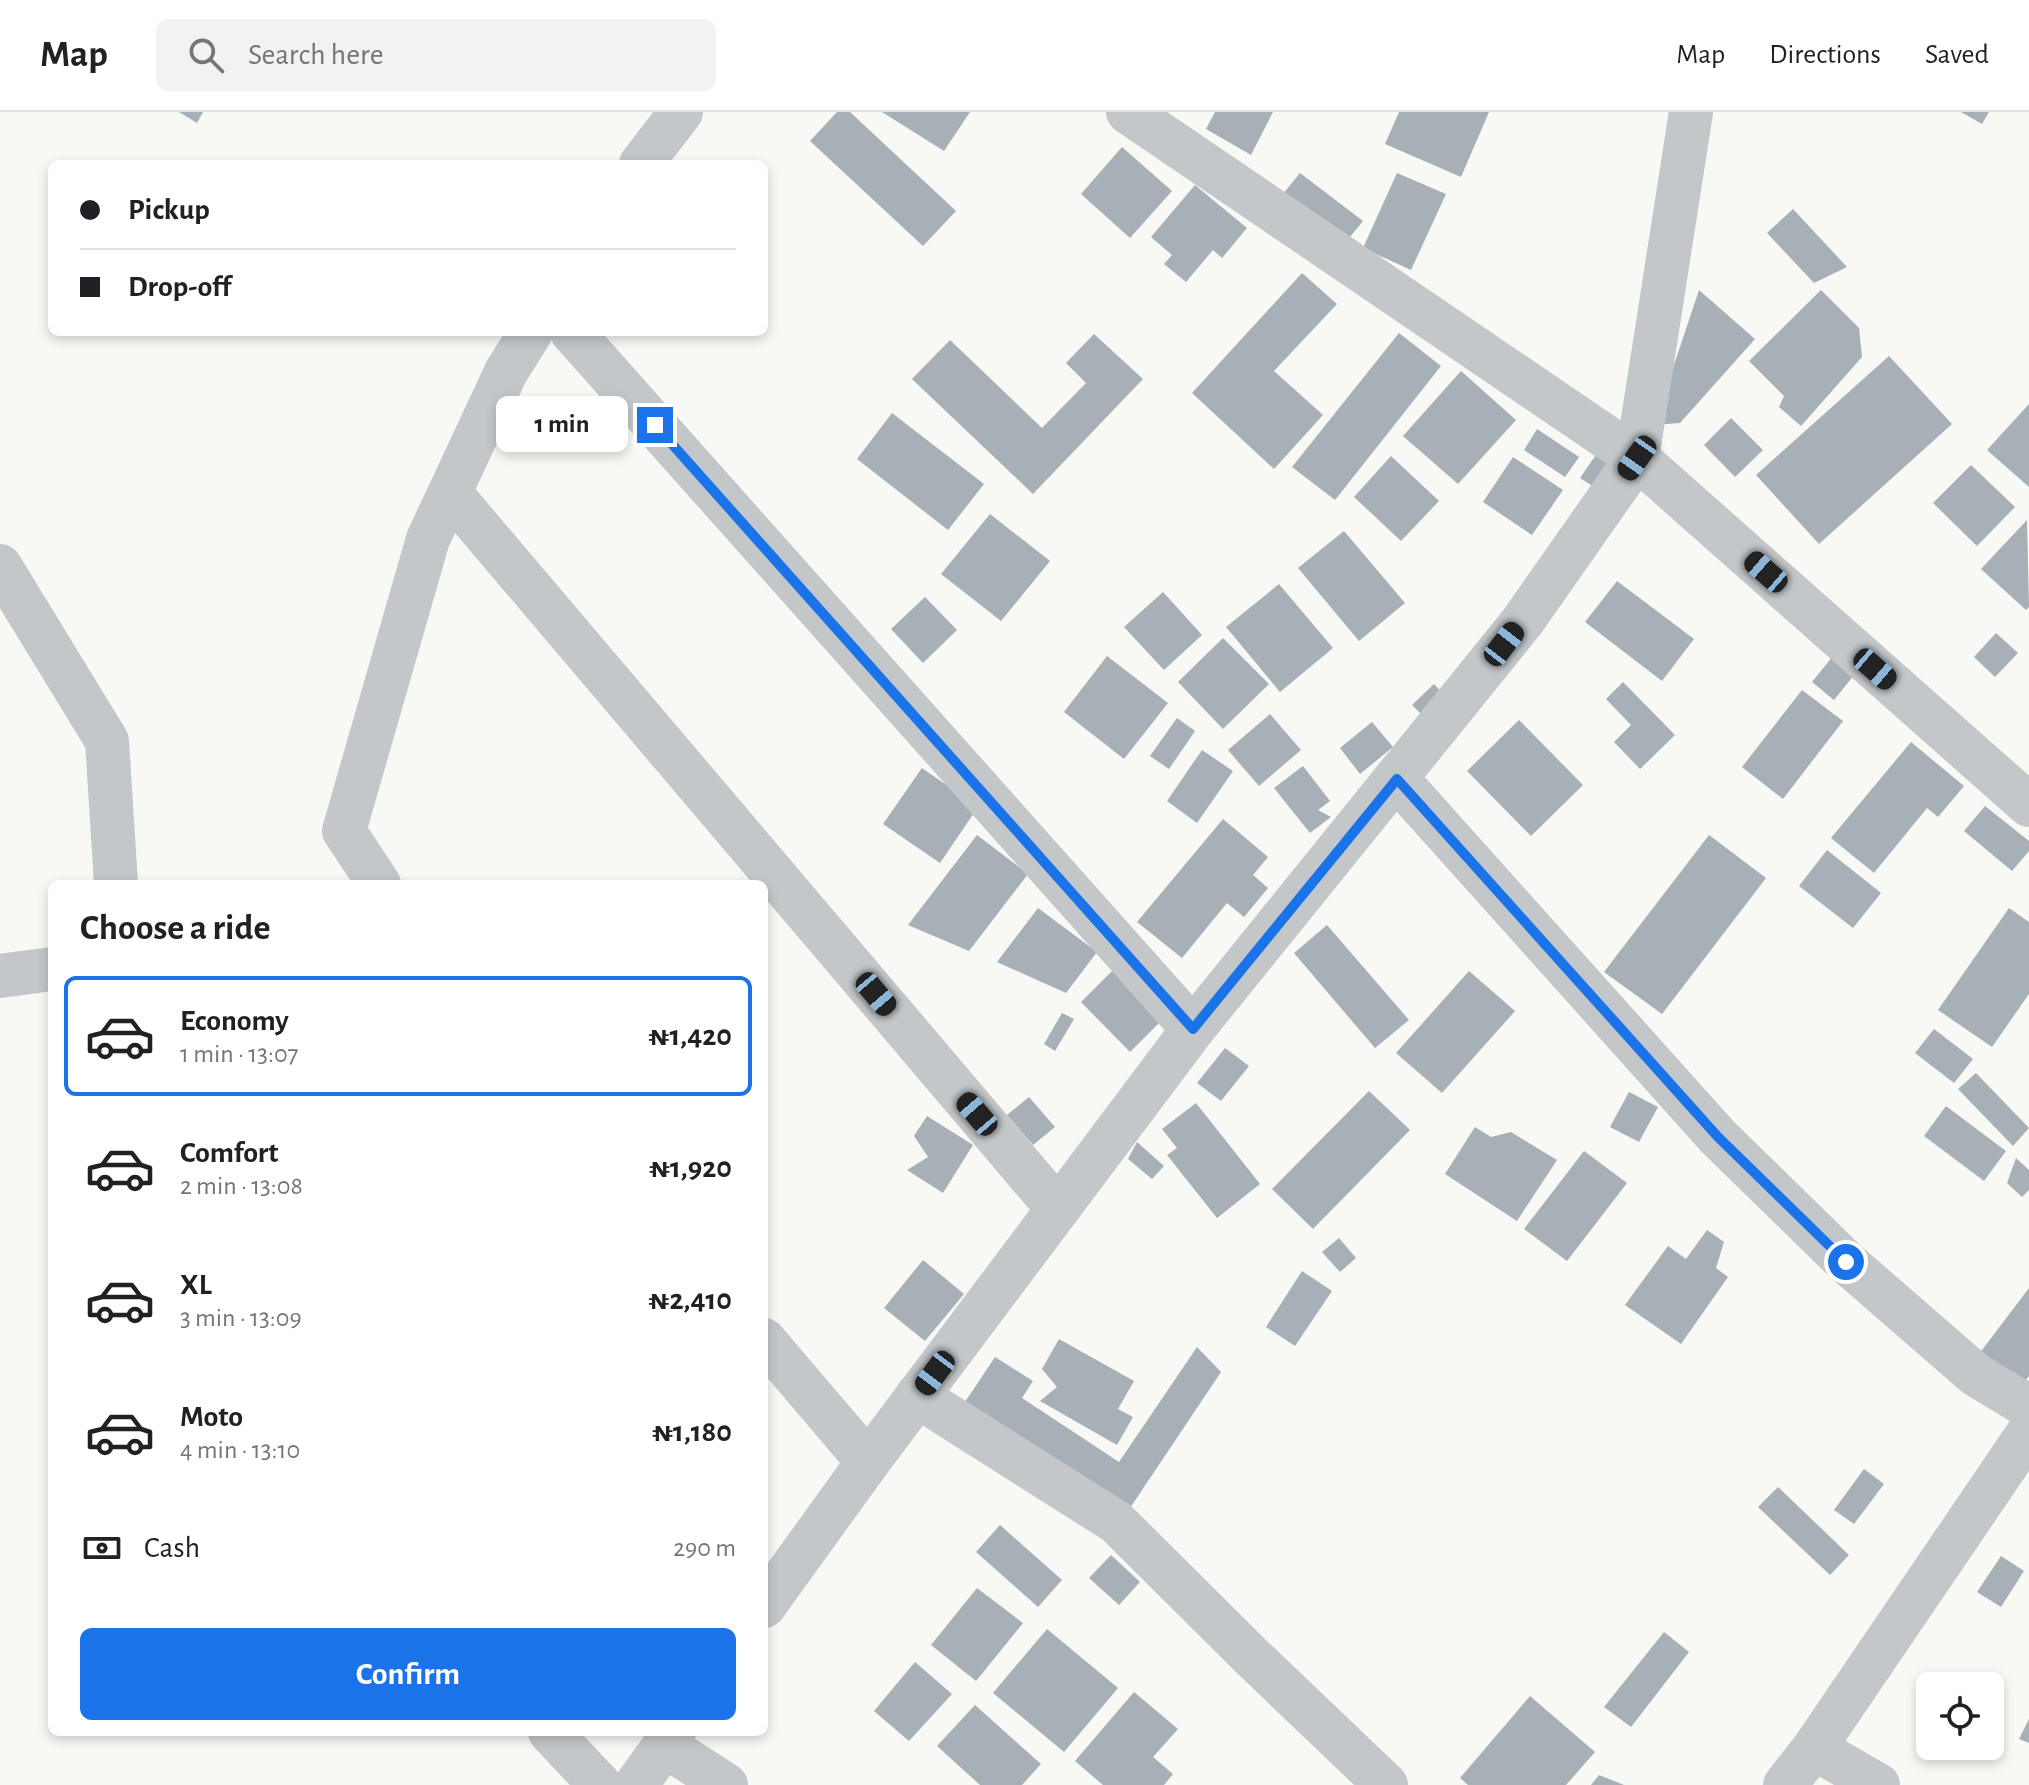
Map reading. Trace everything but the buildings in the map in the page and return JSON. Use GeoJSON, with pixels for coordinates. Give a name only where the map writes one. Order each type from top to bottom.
{"type":"FeatureCollection","features":[{"type":"Feature","properties":{"kind":"street"},"geometry":{"type":"LineString","coordinates":[[644,160],[681,112]]}},
{"type":"Feature","properties":{"kind":"street"},"geometry":{"type":"LineString","coordinates":[[1128,112],[1637,458],[2029,805]]}},
{"type":"Feature","properties":{"kind":"street"},"geometry":{"type":"LineString","coordinates":[[768,1600],[917,1396],[1193,1029],[1522,622],[1637,458],[1691,112]]}},
{"type":"Feature","properties":{"kind":"street"},"geometry":{"type":"LineString","coordinates":[[376,880],[344,831],[428,539],[506,372],[528,336]]}},
{"type":"Feature","properties":{"kind":"street"},"geometry":{"type":"LineString","coordinates":[[576,336],[1193,1029]]}},
{"type":"Feature","properties":{"kind":"street"},"geometry":{"type":"LineString","coordinates":[[450,493],[1058,1209]]}},
{"type":"Feature","properties":{"kind":"street"},"geometry":{"type":"LineString","coordinates":[[0,566],[107,741],[116,880]]}},
{"type":"Feature","properties":{"kind":"street"},"geometry":{"type":"LineString","coordinates":[[1397,779],[1718,1137],[1846,1262],[1964,1365],[2029,1407]]}},
{"type":"Feature","properties":{"kind":"street"},"geometry":{"type":"LineString","coordinates":[[0,976],[48,970]]}},
{"type":"Feature","properties":{"kind":"street"},"geometry":{"type":"LineString","coordinates":[[768,1345],[868,1462]]}},
{"type":"Feature","properties":{"kind":"street"},"geometry":{"type":"LineString","coordinates":[[917,1396],[1116,1522],[1386,1785]]}},
{"type":"Feature","properties":{"kind":"street"},"geometry":{"type":"LineString","coordinates":[[1785,1785],[1814,1748],[2029,1432]]}},
{"type":"Feature","properties":{"kind":"street"},"geometry":{"type":"LineString","coordinates":[[554,1736],[600,1785]]}},
{"type":"Feature","properties":{"kind":"street"},"geometry":{"type":"LineString","coordinates":[[636,1785],[669,1739],[726,1785]]}},
{"type":"Feature","properties":{"kind":"street"},"geometry":{"type":"LineString","coordinates":[[1814,1748],[1878,1785]]}},
{"type":"Feature","properties":{"kind":"route"},"geometry":{"type":"LineString","coordinates":[[655,425],[1193,1029],[1397,779],[1718,1137],[1846,1262]]}}]}
